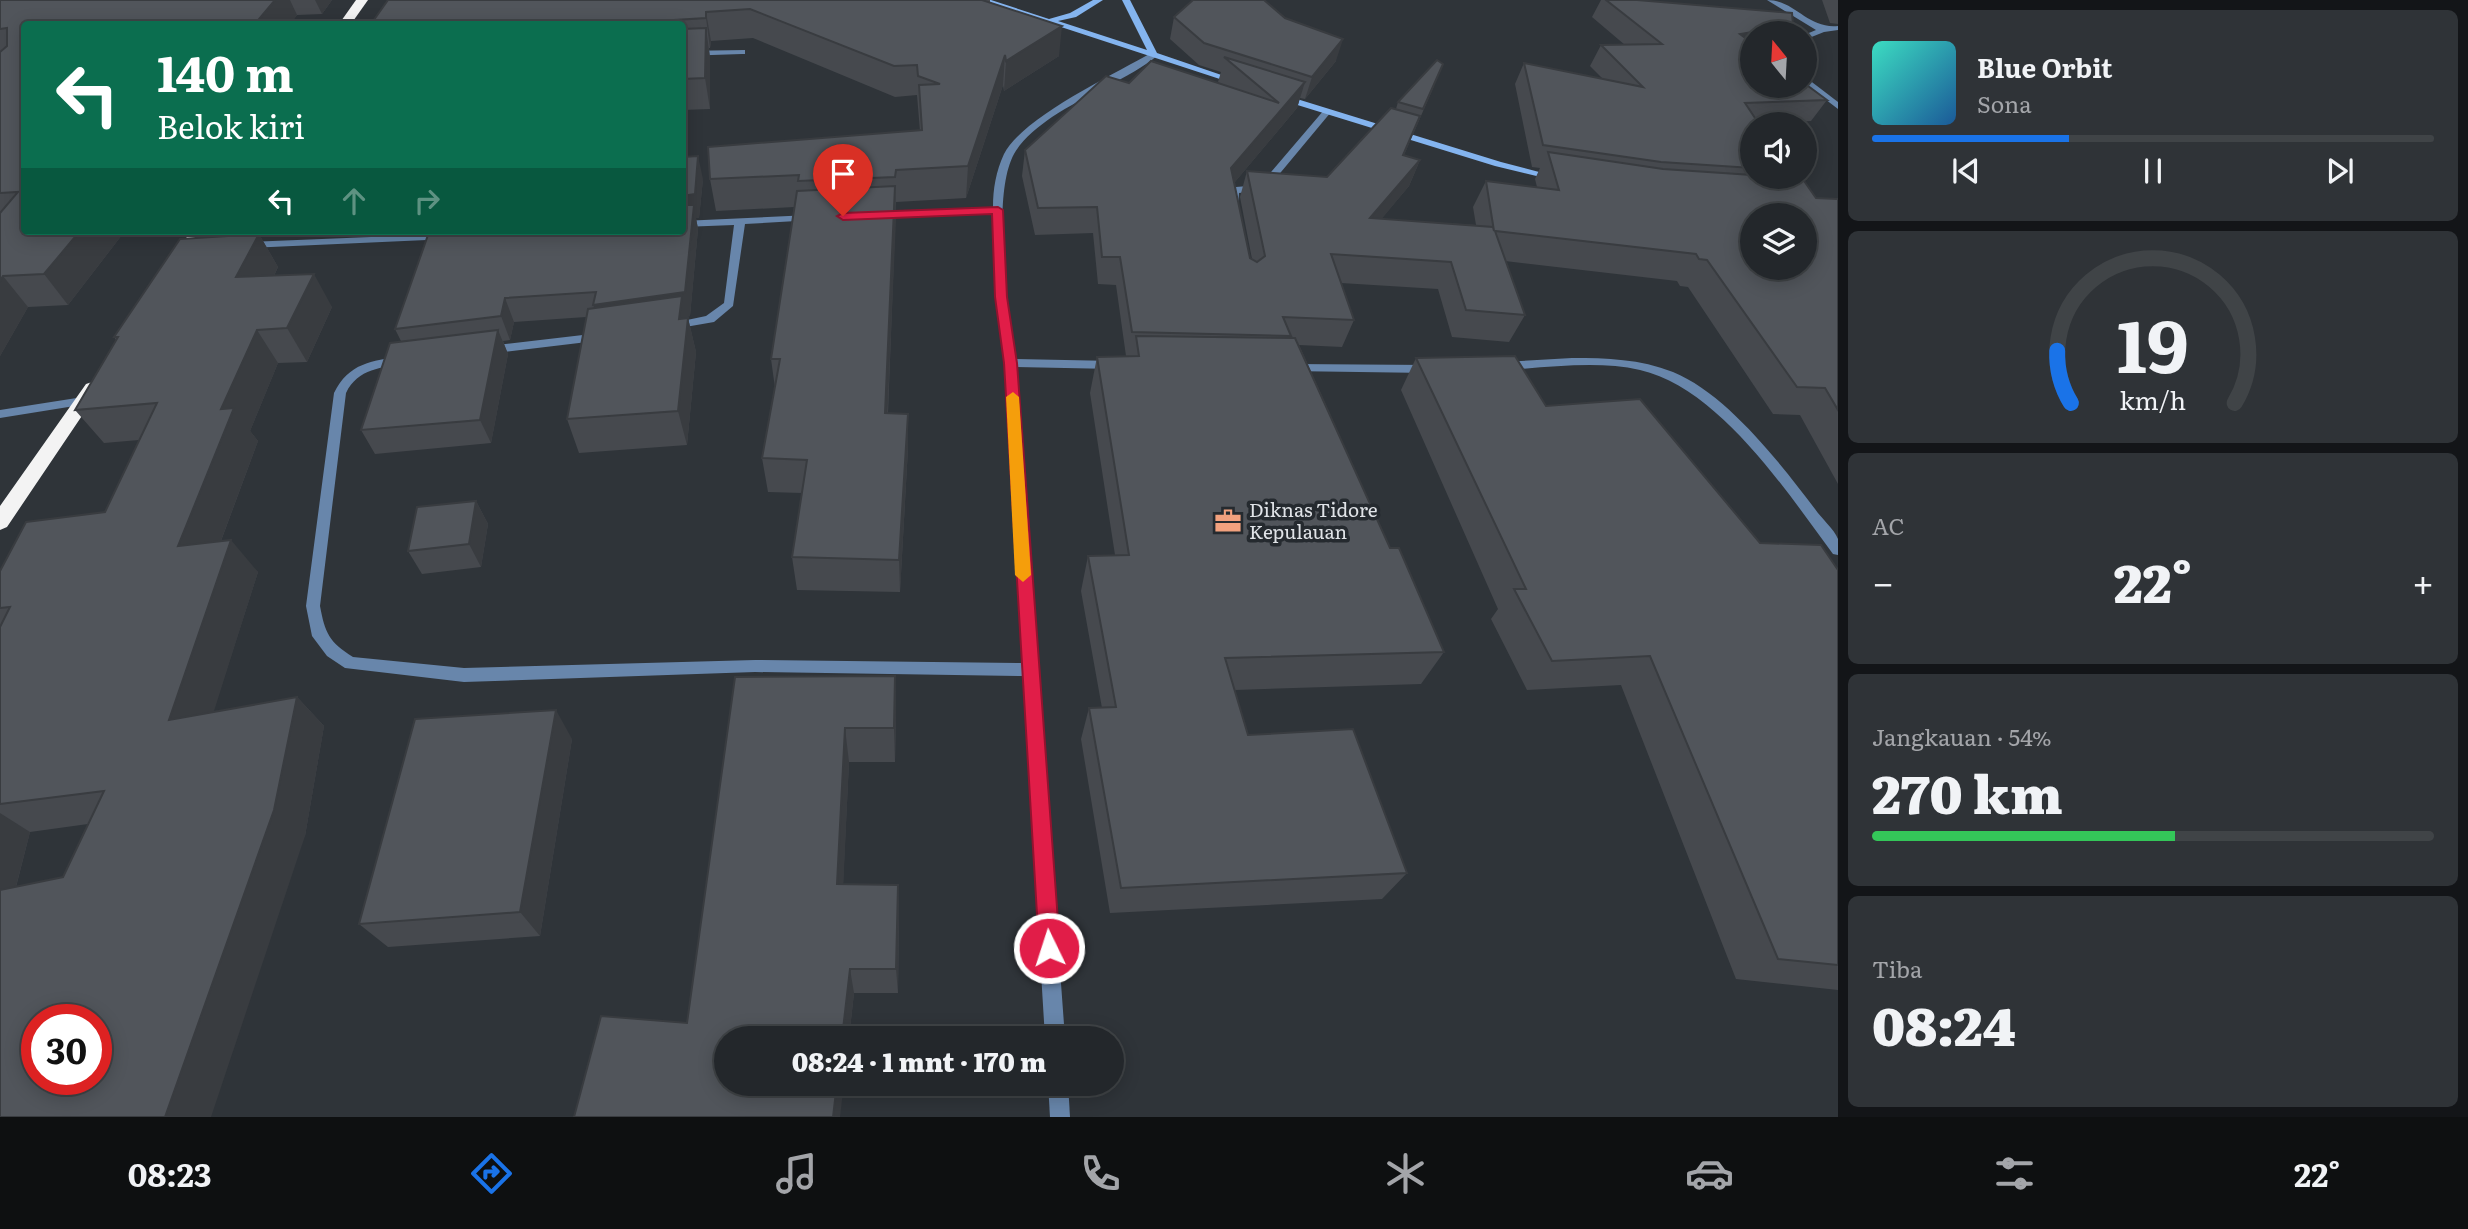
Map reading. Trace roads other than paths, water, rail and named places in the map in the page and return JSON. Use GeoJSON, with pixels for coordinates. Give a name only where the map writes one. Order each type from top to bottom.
{"type":"FeatureCollection","features":[{"type":"Feature","properties":{"kind":"highway"},"geometry":{"type":"LineString","coordinates":[[347,21],[362,0]]}},
{"type":"Feature","properties":{"kind":"highway"},"geometry":{"type":"LineString","coordinates":[[165,280],[196,241]]}},
{"type":"Feature","properties":{"kind":"highway"},"geometry":{"type":"LineString","coordinates":[[0,522],[105,368]]}},
{"type":"Feature","properties":{"kind":"street"},"geometry":{"type":"LineString","coordinates":[[983,0],[1241,84]]}},
{"type":"Feature","properties":{"kind":"street"},"geometry":{"type":"LineString","coordinates":[[1049,21],[1073,15],[1098,0]]}},
{"type":"Feature","properties":{"kind":"street"},"geometry":{"type":"LineString","coordinates":[[1126,0],[1154,55]]}},
{"type":"Feature","properties":{"kind":"street"},"geometry":{"type":"LineString","coordinates":[[1771,0],[1822,30]]}},
{"type":"Feature","properties":{"kind":"street"},"geometry":{"type":"LineString","coordinates":[[1817,32],[1838,28]]}},
{"type":"Feature","properties":{"kind":"street"},"geometry":{"type":"LineString","coordinates":[[686,54],[742,52]]}},
{"type":"Feature","properties":{"kind":"street"},"geometry":{"type":"LineString","coordinates":[[1054,1026],[1010,363],[1001,297],[998,187],[1009,154],[1024,134],[1051,114],[1154,55]]}},
{"type":"Feature","properties":{"kind":"street"},"geometry":{"type":"LineString","coordinates":[[1817,90],[1838,107]]}},
{"type":"Feature","properties":{"kind":"street"},"geometry":{"type":"LineString","coordinates":[[1266,92],[1498,164],[1570,180]]}},
{"type":"Feature","properties":{"kind":"street"},"geometry":{"type":"LineString","coordinates":[[1236,224],[1232,194],[1236,190],[1263,188],[1327,112]]}},
{"type":"Feature","properties":{"kind":"street"},"geometry":{"type":"LineString","coordinates":[[862,216],[998,210]]}},
{"type":"Feature","properties":{"kind":"street"},"geometry":{"type":"LineString","coordinates":[[686,224],[821,217]]}},
{"type":"Feature","properties":{"kind":"street"},"geometry":{"type":"LineString","coordinates":[[659,329],[710,319],[729,304],[740,220]]}},
{"type":"Feature","properties":{"kind":"street"},"geometry":{"type":"LineString","coordinates":[[242,245],[461,236]]}},
{"type":"Feature","properties":{"kind":"street"},"geometry":{"type":"LineString","coordinates":[[475,351],[619,334]]}},
{"type":"Feature","properties":{"kind":"street"},"geometry":{"type":"LineString","coordinates":[[422,358],[371,365],[349,376],[340,393],[313,606],[317,632],[332,652],[349,663],[464,675],[755,666],[1029,670]]}},
{"type":"Feature","properties":{"kind":"street"},"geometry":{"type":"LineString","coordinates":[[1010,363],[1128,365]]}},
{"type":"Feature","properties":{"kind":"street"},"geometry":{"type":"LineString","coordinates":[[1490,366],[1620,364],[1643,366],[1685,382],[1713,403],[1743,433],[1838,550]]}},
{"type":"Feature","properties":{"kind":"street"},"geometry":{"type":"LineString","coordinates":[[1285,372],[1449,368]]}},
{"type":"Feature","properties":{"kind":"street"},"geometry":{"type":"LineString","coordinates":[[0,414],[83,401]]}},
{"type":"Feature","properties":{"kind":"street"},"geometry":{"type":"LineString","coordinates":[[1059,1096],[1060,1117]]}},
{"type":"Feature","properties":{"kind":"place","name":"Diknas Tidore Kepulauan"},"geometry":{"type":"Point","coordinates":[1228,521]}}]}
